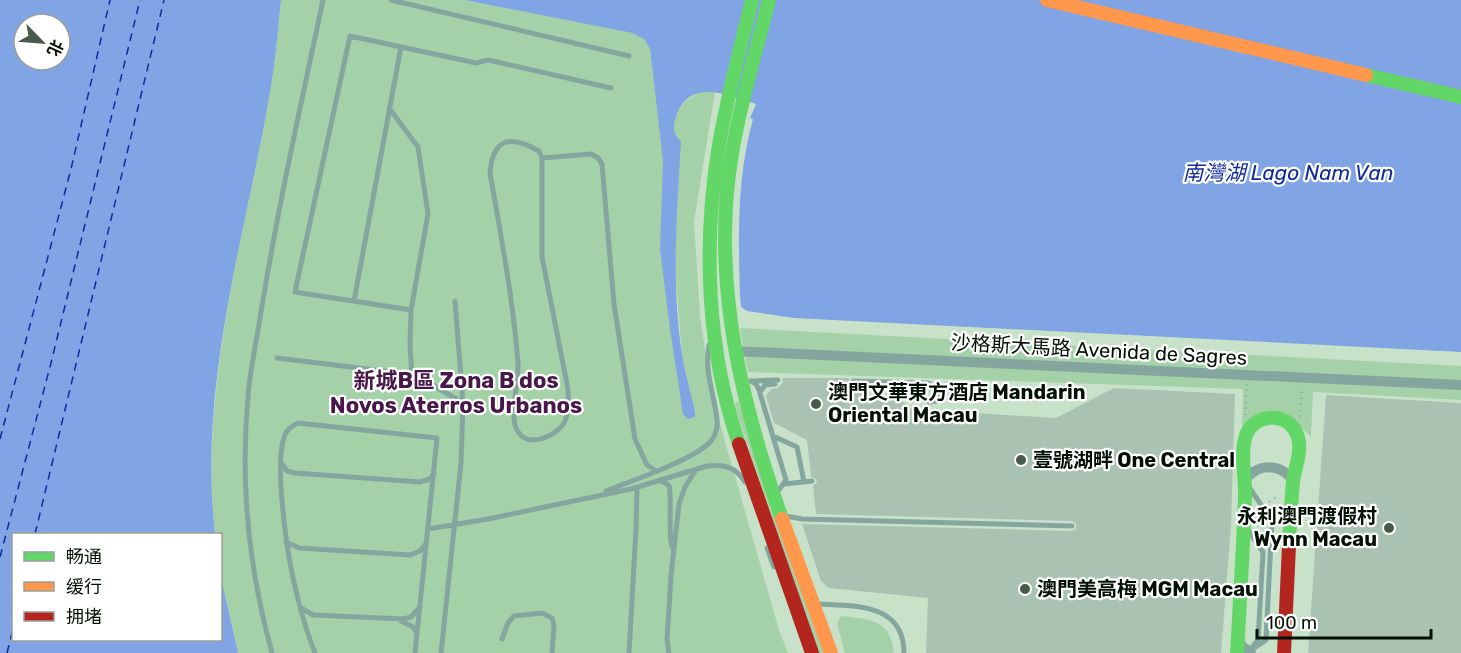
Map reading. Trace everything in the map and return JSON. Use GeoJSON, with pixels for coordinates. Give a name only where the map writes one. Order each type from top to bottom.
{"type":"FeatureCollection","features":[{"type":"Feature","properties":{"kind":"main road"},"geometry":{"type":"LineString","coordinates":[[752,0],[727,104],[716,164],[710,247],[712,333],[722,391],[733,427],[812,653]]}},
{"type":"Feature","properties":{"kind":"main road"},"geometry":{"type":"LineString","coordinates":[[768,0],[735,140],[726,208],[725,270],[734,351],[746,382],[775,498],[831,653]]}},
{"type":"Feature","properties":{"kind":"main road"},"geometry":{"type":"LineString","coordinates":[[1047,0],[1461,98]]}},
{"type":"Feature","properties":{"kind":"main road"},"geometry":{"type":"LineString","coordinates":[[733,427],[732,395],[736,386],[746,382]]}},
{"type":"Feature","properties":{"kind":"main road"},"geometry":{"type":"LineString","coordinates":[[1245,653],[1237,639],[1245,481],[1244,446],[1246,433],[1255,422],[1272,417],[1289,424],[1297,435],[1299,449],[1293,481],[1281,650]]}},
{"type":"Feature","properties":{"kind":"street","name":"沙格斯大馬路 Avenida de Sagres"},"geometry":{"type":"LineString","coordinates":[[734,351],[1461,385]]}},
{"type":"Feature","properties":{"kind":"street"},"geometry":{"type":"LineString","coordinates":[[1245,481],[1256,470],[1270,467],[1283,471],[1293,481]]}},
{"type":"Feature","properties":{"kind":"lane"},"geometry":{"type":"LineString","coordinates":[[272,653],[256,588],[250,546],[246,489],[248,396],[269,263],[323,0]]}},
{"type":"Feature","properties":{"kind":"lane"},"geometry":{"type":"LineString","coordinates":[[392,0],[629,56]]}},
{"type":"Feature","properties":{"kind":"lane"},"geometry":{"type":"LineString","coordinates":[[411,310],[296,292],[350,36],[476,63],[488,60],[611,88]]}},
{"type":"Feature","properties":{"kind":"lane"},"geometry":{"type":"LineString","coordinates":[[354,301],[400,47]]}},
{"type":"Feature","properties":{"kind":"lane"},"geometry":{"type":"LineString","coordinates":[[389,108],[418,147],[428,214],[411,310],[412,376]]}},
{"type":"Feature","properties":{"kind":"lane"},"geometry":{"type":"LineString","coordinates":[[516,141],[530,146],[539,151],[542,158],[542,257],[568,389],[568,407],[566,420],[558,431],[530,440],[521,437],[516,429],[514,413],[519,377],[516,335],[490,173],[491,156],[497,147],[507,142],[516,141]]}},
{"type":"Feature","properties":{"kind":"lane"},"geometry":{"type":"LineString","coordinates":[[542,158],[591,154],[602,164],[614,304],[635,439],[647,465],[656,471]]}},
{"type":"Feature","properties":{"kind":"lane"},"geometry":{"type":"LineString","coordinates":[[441,653],[461,463],[464,403],[455,301]]}},
{"type":"Feature","properties":{"kind":"lane"},"geometry":{"type":"LineString","coordinates":[[593,496],[672,464],[707,444],[716,432],[717,421],[707,360],[712,333]]}},
{"type":"Feature","properties":{"kind":"lane"},"geometry":{"type":"LineString","coordinates":[[277,358],[412,376],[464,403]]}},
{"type":"Feature","properties":{"kind":"lane"},"geometry":{"type":"LineString","coordinates":[[746,382],[776,382],[765,385],[760,393]]}},
{"type":"Feature","properties":{"kind":"lane"},"geometry":{"type":"LineString","coordinates":[[746,382],[756,384],[760,393],[786,480],[785,484]]}},
{"type":"Feature","properties":{"kind":"lane"},"geometry":{"type":"LineString","coordinates":[[854,383],[928,383],[937,388],[939,397],[937,401],[929,402],[902,390],[854,383]]}},
{"type":"Feature","properties":{"kind":"lane"},"geometry":{"type":"LineString","coordinates":[[315,653],[306,631],[286,542],[282,490],[282,444],[285,433],[291,426],[298,423],[438,438],[415,653]]}},
{"type":"Feature","properties":{"kind":"lane"},"geometry":{"type":"LineString","coordinates":[[772,436],[797,447],[804,482]]}},
{"type":"Feature","properties":{"kind":"lane"},"geometry":{"type":"LineString","coordinates":[[281,463],[287,471],[420,482],[430,479],[434,473]]}},
{"type":"Feature","properties":{"kind":"lane"},"geometry":{"type":"LineString","coordinates":[[672,464],[668,471],[668,478],[669,528],[673,552]]}},
{"type":"Feature","properties":{"kind":"lane"},"geometry":{"type":"LineString","coordinates":[[428,529],[637,488],[697,469],[719,465],[735,470],[746,484],[753,506]]}},
{"type":"Feature","properties":{"kind":"lane"},"geometry":{"type":"LineString","coordinates":[[669,653],[667,640],[673,552],[680,500],[687,482],[697,469]]}},
{"type":"Feature","properties":{"kind":"lane"},"geometry":{"type":"LineString","coordinates":[[282,490],[287,478],[295,472]]}},
{"type":"Feature","properties":{"kind":"lane"},"geometry":{"type":"LineString","coordinates":[[659,481],[666,483],[670,489]]}},
{"type":"Feature","properties":{"kind":"lane"},"geometry":{"type":"LineString","coordinates":[[775,498],[778,490],[785,484],[812,481]]}},
{"type":"Feature","properties":{"kind":"lane"},"geometry":{"type":"LineString","coordinates":[[1245,481],[1272,520],[1266,640],[1245,653]]}},
{"type":"Feature","properties":{"kind":"lane"},"geometry":{"type":"LineString","coordinates":[[420,482],[426,485],[432,494]]}},
{"type":"Feature","properties":{"kind":"lane"},"geometry":{"type":"LineString","coordinates":[[629,653],[637,488]]}},
{"type":"Feature","properties":{"kind":"lane"},"geometry":{"type":"LineString","coordinates":[[780,513],[802,519],[1072,526]]}},
{"type":"Feature","properties":{"kind":"lane"},"geometry":{"type":"LineString","coordinates":[[789,538],[793,525],[802,519]]}},
{"type":"Feature","properties":{"kind":"lane"},"geometry":{"type":"LineString","coordinates":[[1243,524],[1263,552],[1258,640],[1245,653]]}},
{"type":"Feature","properties":{"kind":"lane"},"geometry":{"type":"LineString","coordinates":[[764,539],[774,569],[786,579]]}},
{"type":"Feature","properties":{"kind":"lane"},"geometry":{"type":"LineString","coordinates":[[286,542],[299,548],[410,555],[420,551],[427,542]]}},
{"type":"Feature","properties":{"kind":"lane"},"geometry":{"type":"LineString","coordinates":[[290,561],[292,554],[299,548]]}},
{"type":"Feature","properties":{"kind":"lane"},"geometry":{"type":"LineString","coordinates":[[410,555],[419,560],[424,568]]}},
{"type":"Feature","properties":{"kind":"lane"},"geometry":{"type":"LineString","coordinates":[[813,604],[855,606],[885,615],[892,619],[902,633],[904,653]]}},
{"type":"Feature","properties":{"kind":"lane"},"geometry":{"type":"LineString","coordinates":[[397,620],[411,617],[420,606]]}},
{"type":"Feature","properties":{"kind":"lane"},"geometry":{"type":"LineString","coordinates":[[300,607],[308,613],[317,615],[397,620],[409,624],[417,634]]}},
{"type":"Feature","properties":{"kind":"lane"},"geometry":{"type":"LineString","coordinates":[[502,639],[508,623],[514,616],[542,613],[552,618],[554,626],[552,653]]}},
{"type":"Feature","properties":{"kind":"lane"},"geometry":{"type":"LineString","coordinates":[[306,631],[309,620],[317,615]]}},
{"type":"Feature","properties":{"kind":"path"},"geometry":{"type":"LineString","coordinates":[[1245,420],[1247,375]]}},
{"type":"Feature","properties":{"kind":"path"},"geometry":{"type":"LineString","coordinates":[[1300,422],[1302,378]]}},
{"type":"Feature","properties":{"kind":"path"},"geometry":{"type":"LineString","coordinates":[[1263,507],[1275,498],[1292,499]]}},
{"type":"Feature","properties":{"kind":"green space"},"geometry":{"type":"Polygon","coordinates":[[[281,0],[465,0],[632,33],[644,39],[650,49],[659,125],[674,122],[684,103],[694,95],[715,92],[694,222],[700,316],[712,396],[779,630],[788,653],[238,653],[222,581],[222,533],[215,533],[212,477],[213,420],[228,308],[276,53],[281,0]],[[681,142],[664,277],[695,412],[682,354],[676,283],[676,224],[681,142]]]}},
{"type":"Feature","properties":{"kind":"green space"},"geometry":{"type":"Polygon","coordinates":[[[740,328],[1461,366],[1461,400],[1313,392],[1311,437],[1298,424],[1286,417],[1242,430],[1243,389],[748,372],[740,328]]]}},
{"type":"Feature","properties":{"kind":"green space"},"geometry":{"type":"Polygon","coordinates":[[[738,401],[824,653],[818,653],[735,407],[738,401]]]}},
{"type":"Feature","properties":{"kind":"green space"},"geometry":{"type":"Polygon","coordinates":[[[845,616],[879,624],[889,634],[894,653],[845,653],[837,623],[840,617],[845,616]]]}},
{"type":"Feature","properties":{"kind":"water"},"geometry":{"type":"Polygon","coordinates":[[[0,0],[281,0],[271,86],[227,308],[219,364],[213,420],[212,476],[215,533],[12,533],[12,641],[222,641],[222,581],[238,653],[0,653],[0,0]]]}},
{"type":"Feature","properties":{"kind":"water","name":"南灣湖 Lago Nam Van"},"geometry":{"type":"Polygon","coordinates":[[[465,0],[1461,0],[1461,352],[794,318],[747,311],[741,307],[740,295],[740,207],[744,163],[753,119],[750,118],[756,104],[710,92],[690,97],[682,105],[674,124],[675,133],[681,142],[676,248],[677,301],[682,354],[695,412],[695,417],[688,419],[683,414],[660,249],[663,161],[650,49],[644,39],[632,33],[465,0]]]}},
{"type":"Feature","properties":{"kind":"building"},"geometry":{"type":"Polygon","coordinates":[[[782,378],[849,378],[852,388],[861,389],[870,397],[898,397],[911,409],[1056,418],[1114,388],[1235,394],[1231,526],[1221,653],[926,653],[928,598],[829,588],[821,581],[802,524],[1072,531],[1076,529],[1076,524],[1072,521],[816,514],[813,486],[817,480],[811,476],[807,440],[774,423],[766,396],[771,389],[778,388],[783,382],[782,378]]]}},
{"type":"Feature","properties":{"kind":"building","name":"永利澳門渡假村 Wynn Macau"},"geometry":{"type":"Polygon","coordinates":[[[1326,395],[1461,403],[1461,653],[1308,653],[1326,395]]]}},
{"type":"Feature","properties":{"kind":"ferry route"},"geometry":{"type":"LineString","coordinates":[[0,439],[71,169],[110,0]]}},
{"type":"Feature","properties":{"kind":"ferry route"},"geometry":{"type":"LineString","coordinates":[[0,557],[51,363],[140,0]]}},
{"type":"Feature","properties":{"kind":"ferry route"},"geometry":{"type":"LineString","coordinates":[[35,533],[164,0]]}},
{"type":"Feature","properties":{"kind":"ferry route"},"geometry":{"type":"LineString","coordinates":[[7,653],[12,633]]}},
{"type":"Feature","properties":{"kind":"traffic: fast"},"geometry":{"type":"LineString","coordinates":[[739,444],[728,409],[714,336],[710,225],[721,132],[752,0]]}},
{"type":"Feature","properties":{"kind":"traffic: fast"},"geometry":{"type":"LineString","coordinates":[[769,0],[732,152],[725,218],[725,262],[735,349],[744,392],[782,519]]}},
{"type":"Feature","properties":{"kind":"traffic: fast"},"geometry":{"type":"LineString","coordinates":[[1366,75],[1461,97]]}},
{"type":"Feature","properties":{"kind":"traffic: fast"},"geometry":{"type":"LineString","coordinates":[[1237,653],[1245,498],[1244,446],[1249,430],[1262,419],[1271,418],[1287,422],[1294,428],[1298,437],[1299,454],[1293,482],[1289,546]]}},
{"type":"Feature","properties":{"kind":"traffic: slow"},"geometry":{"type":"LineString","coordinates":[[1047,0],[1366,75]]}},
{"type":"Feature","properties":{"kind":"traffic: slow"},"geometry":{"type":"LineString","coordinates":[[782,519],[831,653]]}},
{"type":"Feature","properties":{"kind":"traffic: jam"},"geometry":{"type":"LineString","coordinates":[[739,444],[812,653]]}},
{"type":"Feature","properties":{"kind":"traffic: jam"},"geometry":{"type":"LineString","coordinates":[[1284,653],[1289,546]]}},
{"type":"Feature","properties":{"kind":"place","name":"澳門文華東方酒店 Mandarin Oriental Macau"},"geometry":{"type":"Point","coordinates":[816,404]}},
{"type":"Feature","properties":{"kind":"place","name":"壹號湖畔 One Central"},"geometry":{"type":"Point","coordinates":[1021,460]}},
{"type":"Feature","properties":{"kind":"place","name":"永利澳門渡假村 Wynn Macau"},"geometry":{"type":"Point","coordinates":[1389,528]}},
{"type":"Feature","properties":{"kind":"place","name":"澳門美高梅 MGM Macau"},"geometry":{"type":"Point","coordinates":[1025,589]}},
{"type":"Feature","properties":{"kind":"district","name":"新城B區 Zona B dos Novos Aterros Urbanos"},"geometry":{"type":"Point","coordinates":[456,392]}}]}
